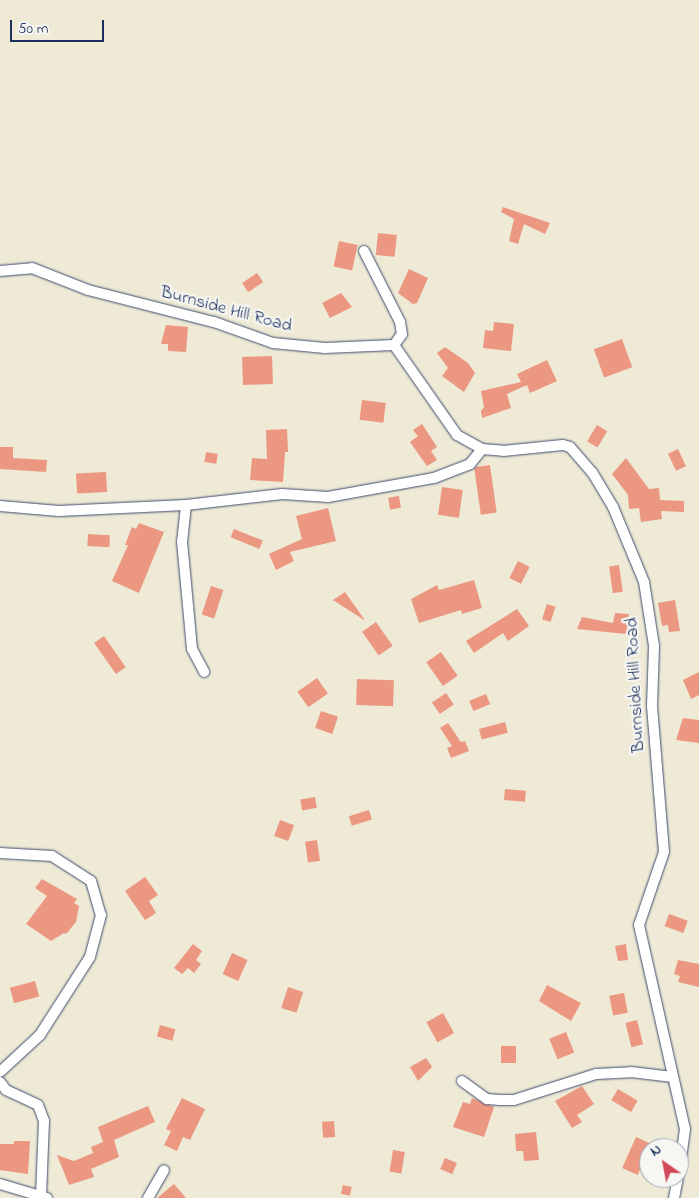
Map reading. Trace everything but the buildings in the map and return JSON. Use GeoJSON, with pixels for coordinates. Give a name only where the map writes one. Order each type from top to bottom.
{"type":"FeatureCollection","features":[{"type":"Feature","properties":{"kind":"street"},"geometry":{"type":"LineString","coordinates":[[364,251],[400,322],[402,334],[394,345]]}},
{"type":"Feature","properties":{"kind":"street","name":"Burnside Hill Road"},"geometry":{"type":"LineString","coordinates":[[0,271],[32,268],[88,290],[214,322],[272,343],[325,348],[394,345],[456,434],[482,449],[503,451],[563,445],[570,447],[592,472],[613,507],[644,582],[654,646],[652,706],[664,852],[639,925],[685,1130],[684,1138]]}},
{"type":"Feature","properties":{"kind":"street"},"geometry":{"type":"LineString","coordinates":[[0,506],[59,510],[186,505],[282,494],[328,497],[434,478],[470,464],[482,449]]}},
{"type":"Feature","properties":{"kind":"street"},"geometry":{"type":"LineString","coordinates":[[186,505],[182,541],[192,649],[204,672]]}},
{"type":"Feature","properties":{"kind":"street"},"geometry":{"type":"LineString","coordinates":[[0,853],[52,856],[91,881],[101,915],[90,957],[40,1035],[0,1072]]}},
{"type":"Feature","properties":{"kind":"street"},"geometry":{"type":"LineString","coordinates":[[462,1081],[487,1099],[514,1100],[596,1074],[631,1072],[672,1078]]}},
{"type":"Feature","properties":{"kind":"street"},"geometry":{"type":"LineString","coordinates":[[0,1082],[6,1090],[38,1105],[44,1121],[44,1197],[0,1184]]}},
{"type":"Feature","properties":{"kind":"street"},"geometry":{"type":"LineString","coordinates":[[148,1198],[164,1170]]}}]}
